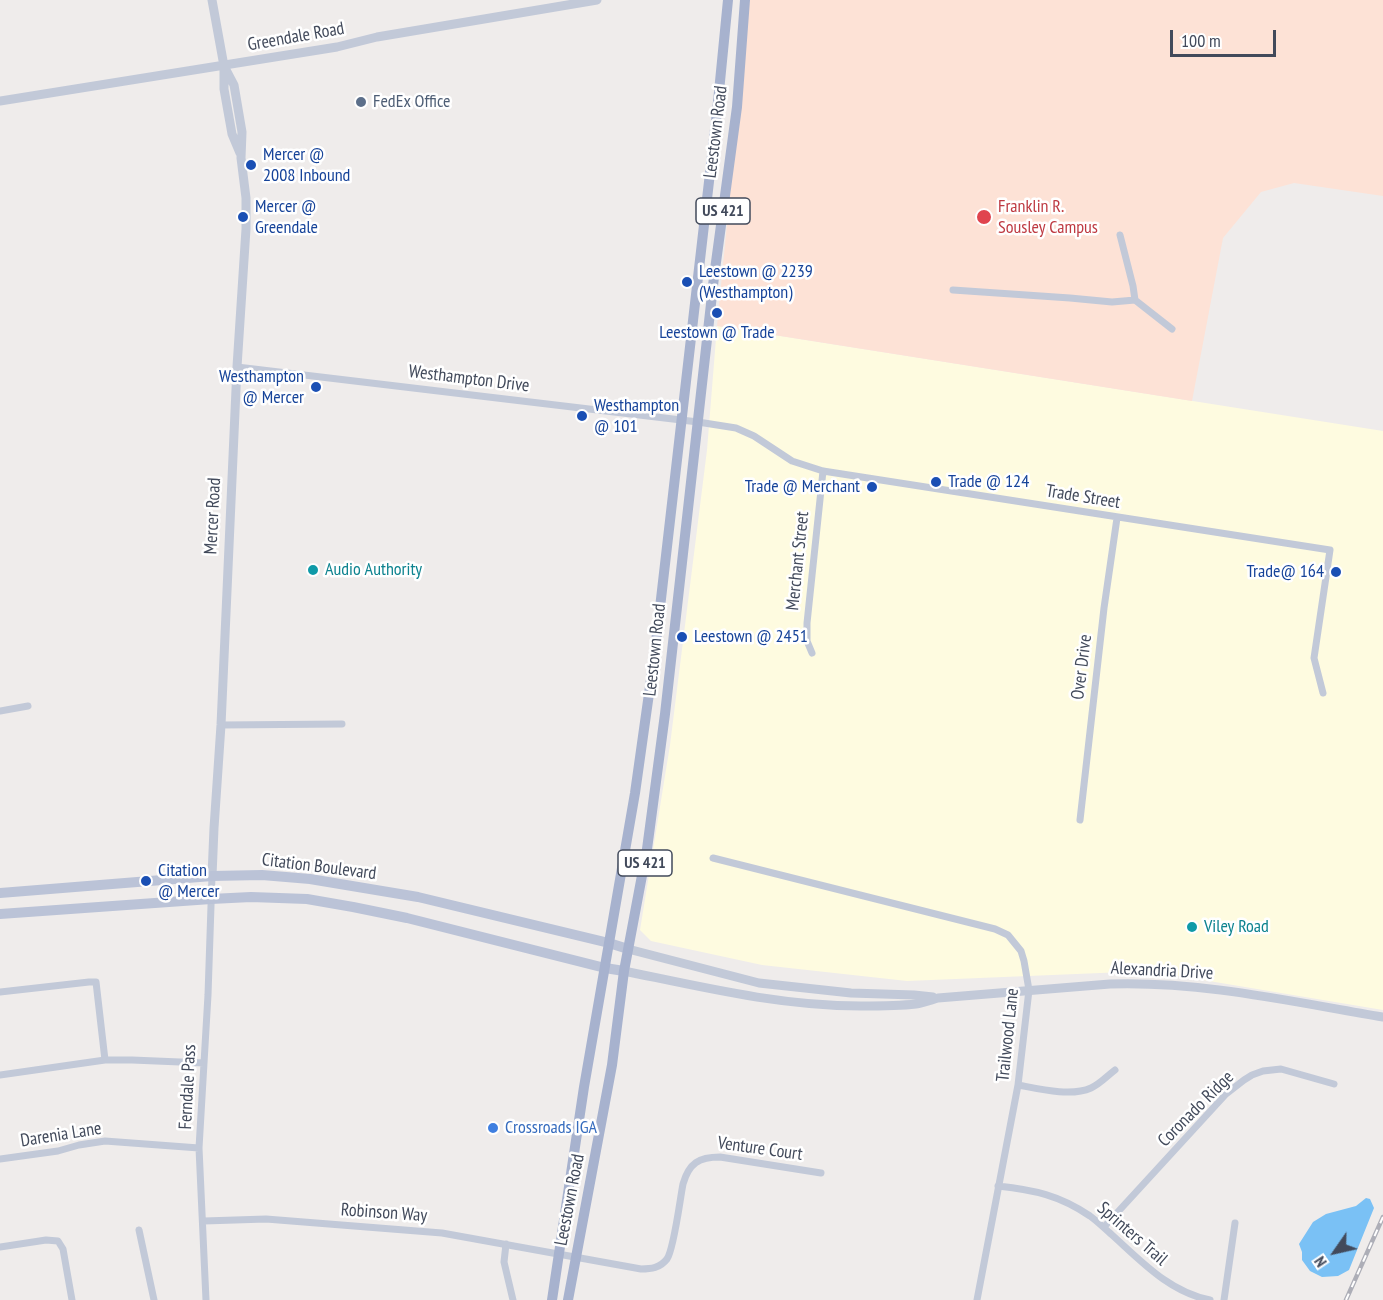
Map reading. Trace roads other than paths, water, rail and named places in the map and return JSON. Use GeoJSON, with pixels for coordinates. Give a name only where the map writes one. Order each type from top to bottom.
{"type":"FeatureCollection","features":[{"type":"Feature","properties":{"kind":"main road","name":"Leestown Road"},"geometry":{"type":"LineString","coordinates":[[552,1300],[584,1087],[637,781],[655,651],[728,0]]}},
{"type":"Feature","properties":{"kind":"main road","name":"Leestown Road"},"geometry":{"type":"LineString","coordinates":[[568,1300],[612,1065],[624,971],[649,838],[714,277],[737,108],[745,0]]}},
{"type":"Feature","properties":{"kind":"main road","name":"Citation Boulevard"},"geometry":{"type":"LineString","coordinates":[[0,893],[262,874],[310,879],[418,897],[628,949]]}},
{"type":"Feature","properties":{"kind":"main road","name":"Citation Boulevard"},"geometry":{"type":"LineString","coordinates":[[0,915],[251,897],[308,900],[353,906],[407,918],[624,971]]}},
{"type":"Feature","properties":{"kind":"street","name":"Mercer Road"},"geometry":{"type":"LineString","coordinates":[[212,0],[224,66],[234,85],[242,132],[241,158],[246,198],[212,876]]}},
{"type":"Feature","properties":{"kind":"street","name":"Greendale Road"},"geometry":{"type":"LineString","coordinates":[[0,101],[337,47],[389,35],[597,0]]}},
{"type":"Feature","properties":{"kind":"street"},"geometry":{"type":"LineString","coordinates":[[1119,235],[1135,300]]}},
{"type":"Feature","properties":{"kind":"street"},"geometry":{"type":"LineString","coordinates":[[952,290],[1112,302],[1135,300],[1172,329]]}},
{"type":"Feature","properties":{"kind":"street","name":"Westhampton Drive"},"geometry":{"type":"LineString","coordinates":[[237,367],[698,422]]}},
{"type":"Feature","properties":{"kind":"street","name":"Trade Street"},"geometry":{"type":"LineString","coordinates":[[698,422],[745,432],[792,461],[822,471],[1330,550],[1314,658],[1323,693]]}},
{"type":"Feature","properties":{"kind":"street","name":"Merchant Street"},"geometry":{"type":"LineString","coordinates":[[812,653],[807,641],[807,623],[822,471]]}},
{"type":"Feature","properties":{"kind":"street","name":"Over Drive"},"geometry":{"type":"LineString","coordinates":[[1080,820],[1104,608],[1117,518]]}},
{"type":"Feature","properties":{"kind":"street"},"geometry":{"type":"LineString","coordinates":[[0,711],[28,706]]}},
{"type":"Feature","properties":{"kind":"street"},"geometry":{"type":"LineString","coordinates":[[221,725],[342,724]]}},
{"type":"Feature","properties":{"kind":"street","name":"Trailwood Lane"},"geometry":{"type":"LineString","coordinates":[[713,858],[995,929],[1008,935],[1021,951],[1029,990],[1018,1085],[977,1300]]}},
{"type":"Feature","properties":{"kind":"street","name":"Ferndale Pass"},"geometry":{"type":"LineString","coordinates":[[206,1300],[200,1148],[212,876]]}},
{"type":"Feature","properties":{"kind":"street","name":"Alexandria Drive"},"geometry":{"type":"LineString","coordinates":[[628,949],[759,983],[851,993],[938,998]]}},
{"type":"Feature","properties":{"kind":"street","name":"Alexandria Drive"},"geometry":{"type":"LineString","coordinates":[[624,971],[781,1001],[835,1006],[917,1004],[938,998],[1126,983],[1229,991],[1383,1017]]}},
{"type":"Feature","properties":{"kind":"street"},"geometry":{"type":"LineString","coordinates":[[0,992],[96,982],[105,1060]]}},
{"type":"Feature","properties":{"kind":"street"},"geometry":{"type":"LineString","coordinates":[[0,1075],[105,1060],[204,1063]]}},
{"type":"Feature","properties":{"kind":"street","name":"Coronado Ridge"},"geometry":{"type":"LineString","coordinates":[[1104,1227],[1227,1094],[1244,1080],[1263,1071],[1281,1069],[1334,1084]]}},
{"type":"Feature","properties":{"kind":"street"},"geometry":{"type":"LineString","coordinates":[[1018,1085],[1056,1091],[1081,1091],[1092,1088],[1115,1071]]}},
{"type":"Feature","properties":{"kind":"street","name":"Darenia Lane"},"geometry":{"type":"LineString","coordinates":[[0,1160],[105,1141],[200,1148]]}},
{"type":"Feature","properties":{"kind":"street","name":"Venture Court"},"geometry":{"type":"LineString","coordinates":[[560,1253],[641,1269],[649,1269],[661,1264],[666,1260],[670,1250],[686,1173],[698,1161],[708,1157],[821,1173]]}},
{"type":"Feature","properties":{"kind":"street","name":"Sprinters Trail"},"geometry":{"type":"LineString","coordinates":[[998,1186],[1033,1190],[1062,1200],[1092,1217],[1161,1278],[1182,1291],[1210,1300]]}},
{"type":"Feature","properties":{"kind":"street","name":"Robinson Way"},"geometry":{"type":"LineString","coordinates":[[204,1221],[266,1219],[442,1233],[560,1253]]}},
{"type":"Feature","properties":{"kind":"street"},"geometry":{"type":"LineString","coordinates":[[1224,1300],[1235,1223]]}},
{"type":"Feature","properties":{"kind":"street"},"geometry":{"type":"LineString","coordinates":[[139,1230],[154,1300]]}},
{"type":"Feature","properties":{"kind":"street"},"geometry":{"type":"LineString","coordinates":[[0,1247],[45,1240],[58,1241],[63,1249],[72,1300]]}},
{"type":"Feature","properties":{"kind":"street"},"geometry":{"type":"LineString","coordinates":[[506,1244],[504,1262],[513,1300]]}},
{"type":"Feature","properties":{"kind":"water"},"geometry":{"type":"Polygon","coordinates":[[[1366,1198],[1370,1199],[1374,1208],[1349,1270],[1338,1276],[1322,1277],[1310,1271],[1302,1260],[1299,1244],[1313,1222],[1326,1214],[1356,1206],[1366,1198]]]}},
{"type":"Feature","properties":{"kind":"railway"},"geometry":{"type":"LineString","coordinates":[[1346,1300],[1383,1217]]}},
{"type":"Feature","properties":{"kind":"place","name":"FedEx Office"},"geometry":{"type":"Point","coordinates":[361,102]}},
{"type":"Feature","properties":{"kind":"place","name":"Mercer @ 2008 Inbound"},"geometry":{"type":"Point","coordinates":[251,165]}},
{"type":"Feature","properties":{"kind":"place","name":"Mercer @ Greendale"},"geometry":{"type":"Point","coordinates":[243,217]}},
{"type":"Feature","properties":{"kind":"place","name":"Franklin R. Sousley Campus"},"geometry":{"type":"Point","coordinates":[984,217]}},
{"type":"Feature","properties":{"kind":"place","name":"Leestown @ 2239 (Westhampton)"},"geometry":{"type":"Point","coordinates":[687,282]}},
{"type":"Feature","properties":{"kind":"place","name":"Leestown @ Trade"},"geometry":{"type":"Point","coordinates":[717,313]}},
{"type":"Feature","properties":{"kind":"place","name":"Westhampton @ Mercer"},"geometry":{"type":"Point","coordinates":[316,387]}},
{"type":"Feature","properties":{"kind":"place","name":"Westhampton @ 101"},"geometry":{"type":"Point","coordinates":[582,416]}},
{"type":"Feature","properties":{"kind":"place","name":"Trade @ 124"},"geometry":{"type":"Point","coordinates":[936,482]}},
{"type":"Feature","properties":{"kind":"place","name":"Trade @ Merchant"},"geometry":{"type":"Point","coordinates":[872,487]}},
{"type":"Feature","properties":{"kind":"place","name":"Audio Authority"},"geometry":{"type":"Point","coordinates":[313,570]}},
{"type":"Feature","properties":{"kind":"place","name":"Trade@ 164"},"geometry":{"type":"Point","coordinates":[1336,572]}},
{"type":"Feature","properties":{"kind":"place","name":"Leestown @ 2451"},"geometry":{"type":"Point","coordinates":[682,637]}},
{"type":"Feature","properties":{"kind":"place","name":"Citation @ Mercer"},"geometry":{"type":"Point","coordinates":[146,881]}},
{"type":"Feature","properties":{"kind":"place","name":"Viley Road"},"geometry":{"type":"Point","coordinates":[1192,927]}},
{"type":"Feature","properties":{"kind":"place","name":"Crossroads IGA"},"geometry":{"type":"Point","coordinates":[493,1128]}}]}
